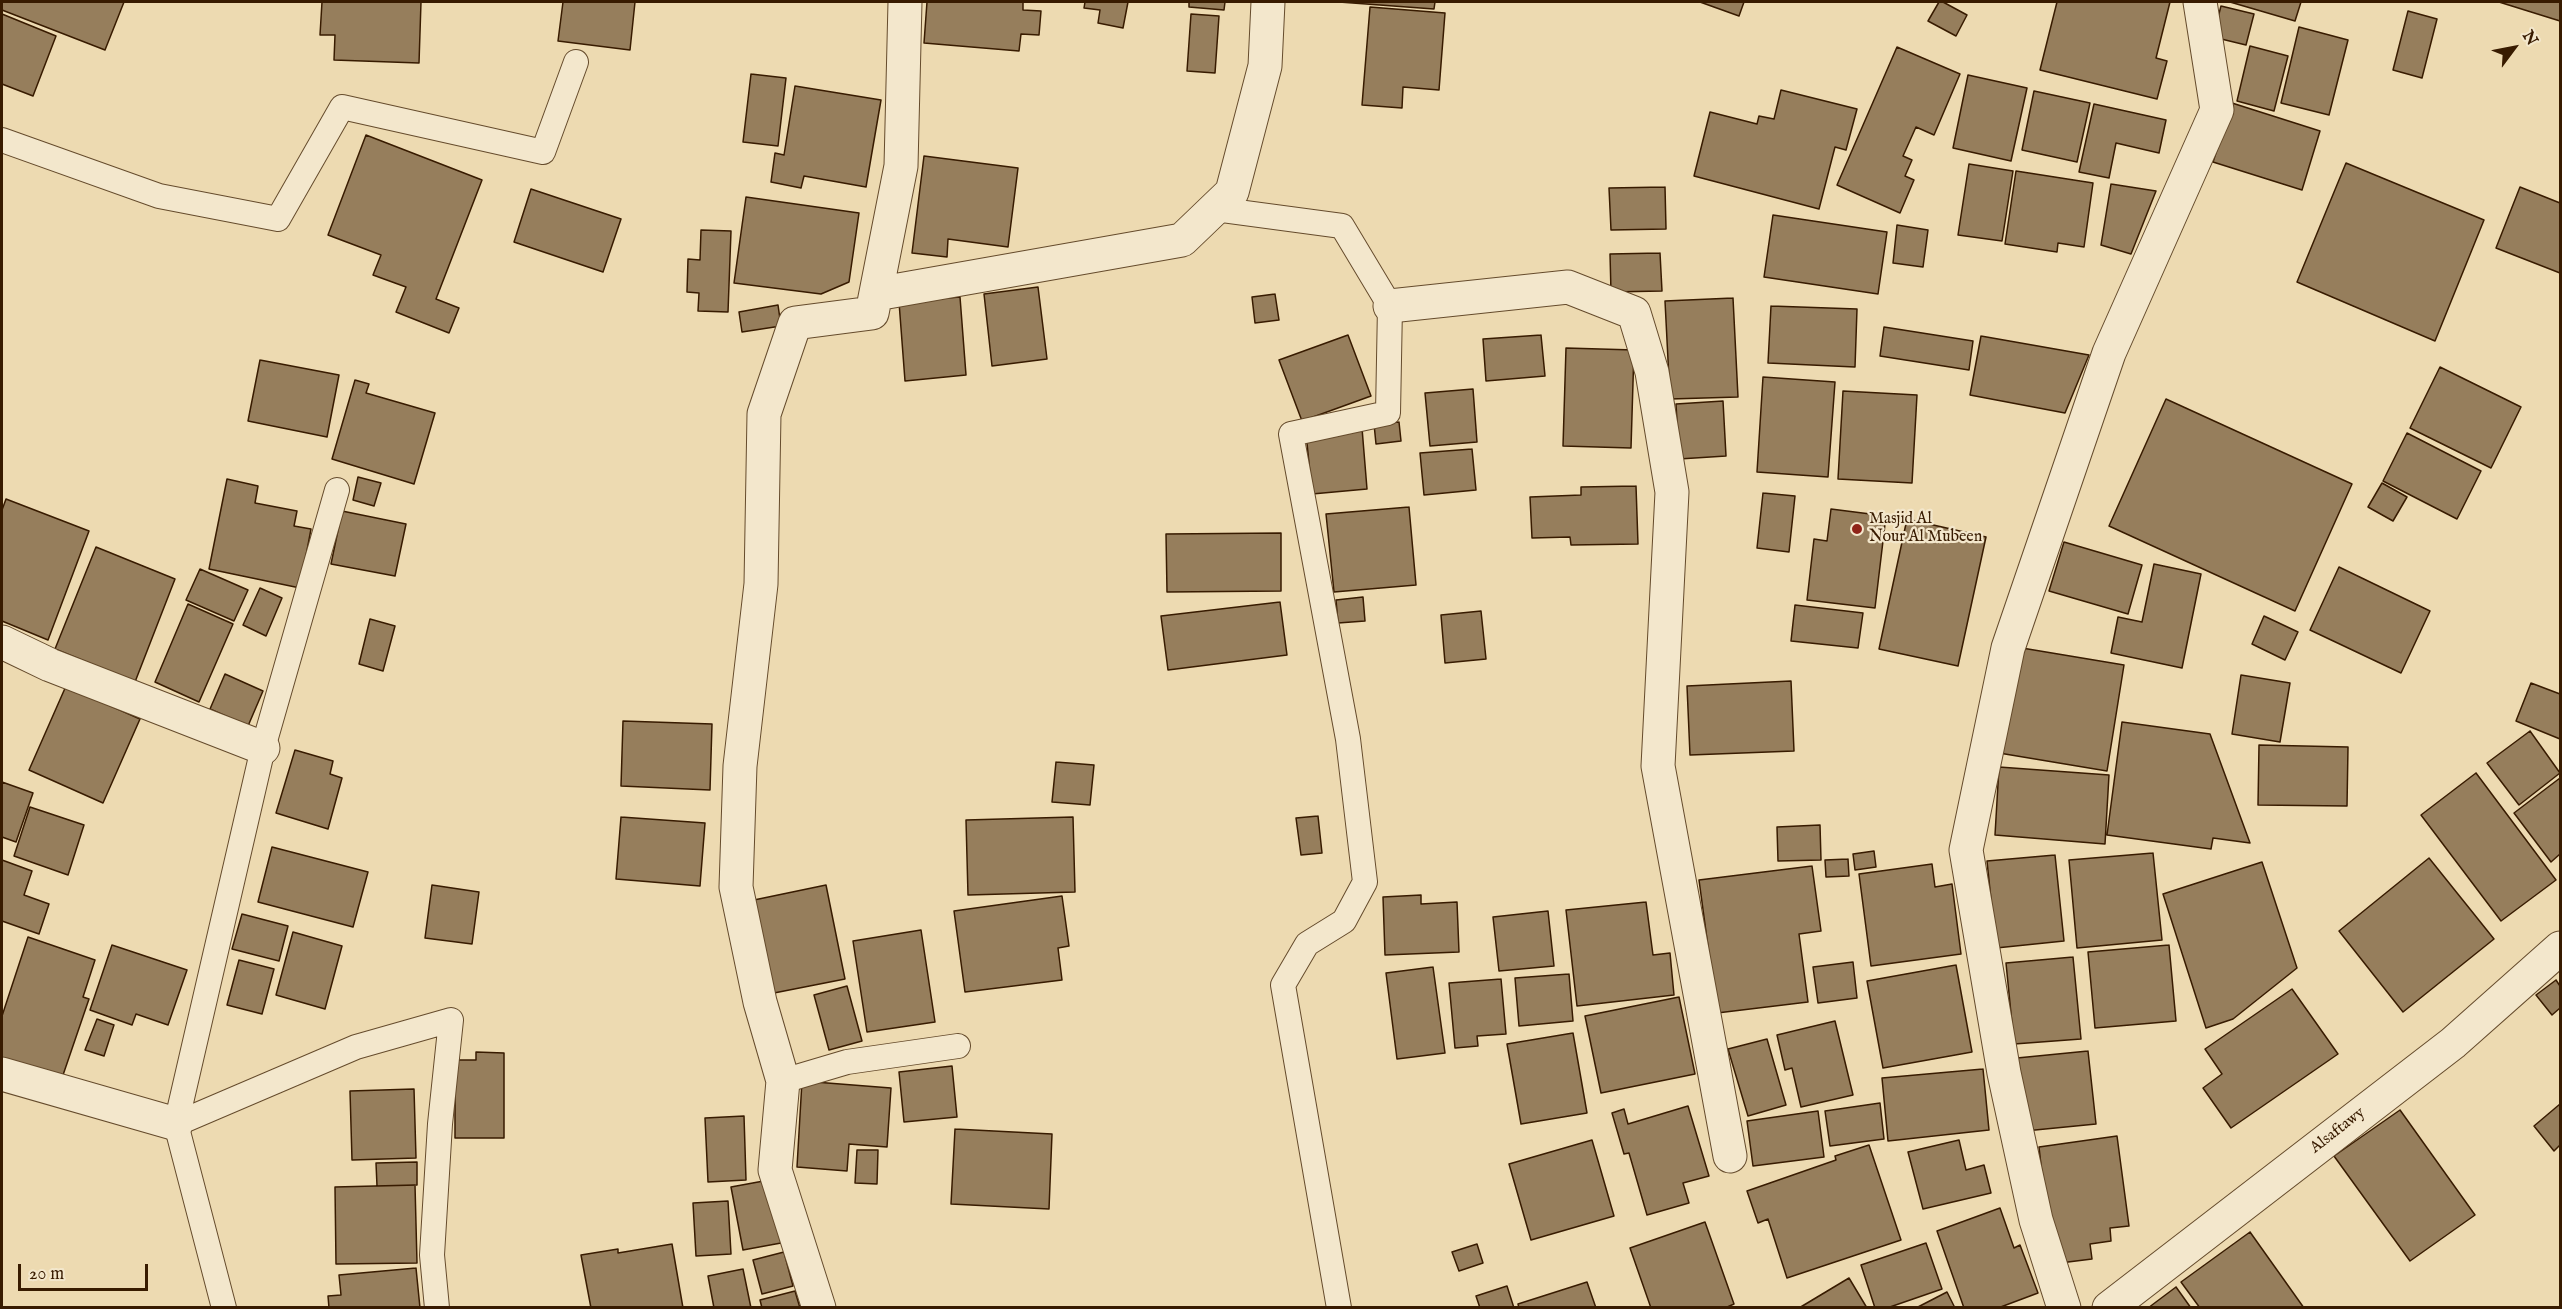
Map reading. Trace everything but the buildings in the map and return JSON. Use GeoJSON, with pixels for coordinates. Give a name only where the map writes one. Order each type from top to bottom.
{"type":"FeatureCollection","features":[{"type":"Feature","properties":{"kind":"street"},"geometry":{"type":"LineString","coordinates":[[819,1308],[775,1170],[783,1081],[760,1002],[736,887],[740,766],[761,584],[764,414],[795,323],[872,313],[901,166],[905,2]]}},
{"type":"Feature","properties":{"kind":"street"},"geometry":{"type":"LineString","coordinates":[[876,294],[1182,240],[1232,192],[1264,66],[1268,2]]}},
{"type":"Feature","properties":{"kind":"street"},"geometry":{"type":"LineString","coordinates":[[2064,1308],[2036,1220],[2004,1073],[1966,850],[2012,637],[2109,353],[2217,110],[2200,2]]}},
{"type":"Feature","properties":{"kind":"street"},"geometry":{"type":"LineString","coordinates":[[1390,306],[1568,287],[1634,313],[1652,372],[1672,492],[1658,766],[1730,1156]]}},
{"type":"Feature","properties":{"kind":"street"},"geometry":{"type":"LineString","coordinates":[[2,642],[50,665],[263,748]]}},
{"type":"Feature","properties":{"kind":"street","name":"Alsaftawy"},"geometry":{"type":"LineString","coordinates":[[2109,1308],[2453,1042],[2560,948]]}},
{"type":"Feature","properties":{"kind":"street"},"geometry":{"type":"LineString","coordinates":[[2,1074],[176,1124]]}},
{"type":"Feature","properties":{"kind":"lane"},"geometry":{"type":"LineString","coordinates":[[2,140],[159,196],[278,219],[342,107],[543,152],[576,62]]}},
{"type":"Feature","properties":{"kind":"lane"},"geometry":{"type":"LineString","coordinates":[[1215,209],[1342,226],[1390,306],[1388,413],[1291,434],[1348,739],[1365,882],[1344,921],[1307,944],[1283,985],[1338,1308]]}},
{"type":"Feature","properties":{"kind":"lane"},"geometry":{"type":"LineString","coordinates":[[224,1308],[176,1124],[263,748],[337,490]]}},
{"type":"Feature","properties":{"kind":"lane"},"geometry":{"type":"LineString","coordinates":[[176,1124],[356,1047],[451,1020],[440,1124],[432,1255],[437,1308]]}},
{"type":"Feature","properties":{"kind":"lane"},"geometry":{"type":"LineString","coordinates":[[783,1081],[847,1062],[958,1046]]}},
{"type":"Feature","properties":{"kind":"place","name":"Masjid Al Nour Al Mubeen"},"geometry":{"type":"Point","coordinates":[1857,529]}}]}
